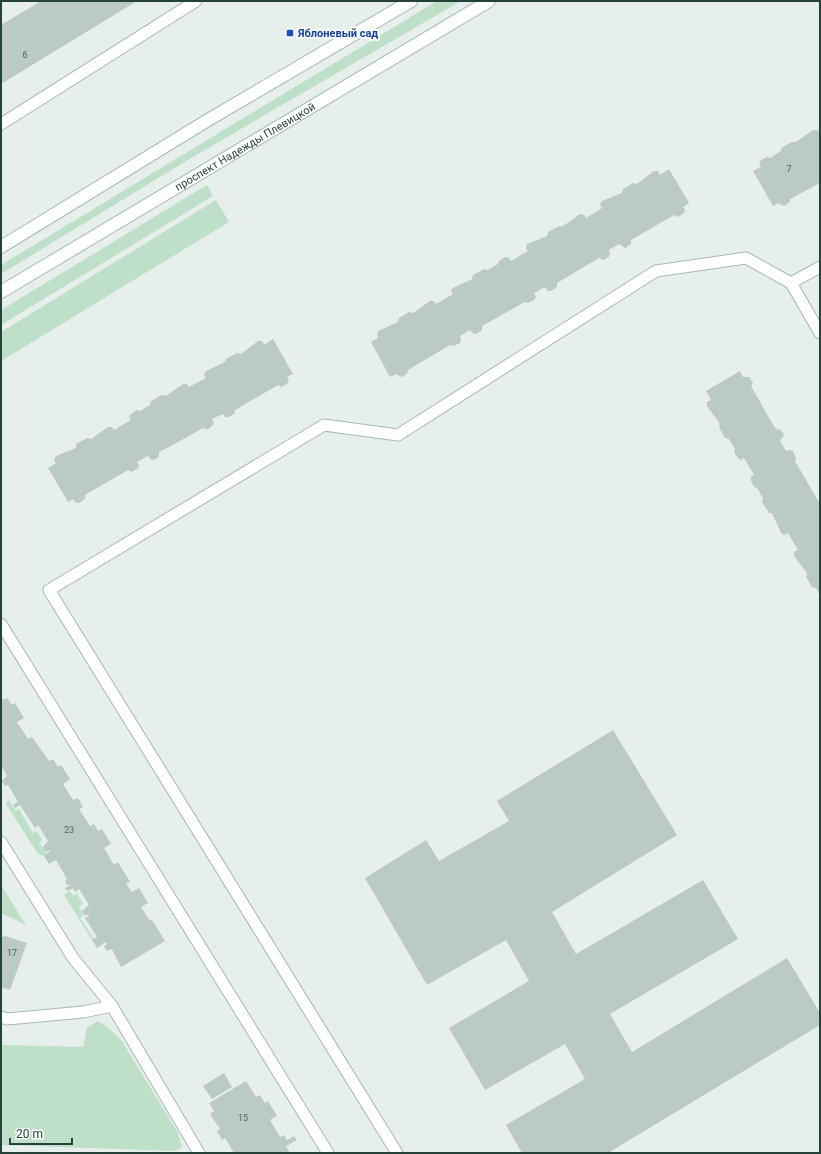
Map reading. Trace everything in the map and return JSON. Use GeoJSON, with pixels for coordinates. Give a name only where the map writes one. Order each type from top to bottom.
{"type":"FeatureCollection","features":[{"type":"Feature","properties":{"kind":"main road"},"geometry":{"type":"LineString","coordinates":[[1,247],[201,124],[411,1]]}},
{"type":"Feature","properties":{"kind":"main road","name":"проспект Надежды Плевицкой"},"geometry":{"type":"LineString","coordinates":[[1,292],[489,1]]}},
{"type":"Feature","properties":{"kind":"lane"},"geometry":{"type":"LineString","coordinates":[[1,124],[196,1]]}},
{"type":"Feature","properties":{"kind":"lane"},"geometry":{"type":"LineString","coordinates":[[397,1153],[50,590],[324,424],[398,436],[656,271],[746,258],[791,283],[820,333]]}},
{"type":"Feature","properties":{"kind":"lane"},"geometry":{"type":"LineString","coordinates":[[791,283],[820,266]]}},
{"type":"Feature","properties":{"kind":"lane"},"geometry":{"type":"LineString","coordinates":[[1,624],[328,1153]]}},
{"type":"Feature","properties":{"kind":"lane"},"geometry":{"type":"LineString","coordinates":[[1,842],[73,958],[112,1006],[199,1153]]}},
{"type":"Feature","properties":{"kind":"lane"},"geometry":{"type":"LineString","coordinates":[[1,1017],[7,1019],[76,1013],[112,1006]]}},
{"type":"Feature","properties":{"kind":"green space"},"geometry":{"type":"Polygon","coordinates":[[[437,1],[461,1],[191,158],[1,274],[1,265],[437,1]]]}},
{"type":"Feature","properties":{"kind":"green space"},"geometry":{"type":"Polygon","coordinates":[[[207,185],[213,196],[1,325],[1,310],[207,185]]]}},
{"type":"Feature","properties":{"kind":"green space"},"geometry":{"type":"Polygon","coordinates":[[[216,200],[229,222],[1,361],[1,332],[216,200]]]}},
{"type":"Feature","properties":{"kind":"green space"},"geometry":{"type":"Polygon","coordinates":[[[8,799],[16,811],[19,809],[33,833],[37,831],[42,840],[39,842],[47,854],[44,856],[38,854],[6,804],[8,799]]]}},
{"type":"Feature","properties":{"kind":"green space"},"geometry":{"type":"Polygon","coordinates":[[[1,885],[26,925],[1,913],[1,885]]]}},
{"type":"Feature","properties":{"kind":"green space"},"geometry":{"type":"Polygon","coordinates":[[[70,891],[73,896],[77,894],[83,904],[79,907],[84,915],[80,918],[94,939],[92,940],[64,895],[70,891]]]}},
{"type":"Feature","properties":{"kind":"green space"},"geometry":{"type":"Polygon","coordinates":[[[98,1021],[108,1027],[122,1041],[178,1133],[182,1147],[176,1151],[1,1145],[1,1045],[83,1047],[87,1028],[98,1021]]]}},
{"type":"Feature","properties":{"kind":"building"},"geometry":{"type":"Polygon","coordinates":[[[41,1],[137,1],[1,84],[1,25],[41,1]]]}},
{"type":"Feature","properties":{"kind":"building"},"geometry":{"type":"Polygon","coordinates":[[[813,130],[817,130],[820,133],[820,183],[790,199],[790,202],[784,206],[778,203],[773,206],[753,171],[761,167],[759,163],[761,160],[767,157],[770,158],[781,151],[781,148],[792,142],[796,142],[813,130]]]}},
{"type":"Feature","properties":{"kind":"building"},"geometry":{"type":"Polygon","coordinates":[[[669,169],[689,203],[683,207],[685,210],[684,213],[678,217],[674,215],[631,240],[631,244],[625,248],[619,244],[609,250],[609,257],[603,260],[599,258],[557,283],[557,287],[551,291],[548,291],[545,287],[534,293],[536,297],[534,300],[528,303],[525,302],[482,326],[482,330],[476,334],[472,333],[470,330],[460,336],[460,343],[454,346],[450,345],[408,370],[407,374],[401,377],[396,374],[390,377],[371,342],[378,338],[378,331],[398,322],[399,318],[409,312],[413,313],[430,301],[434,301],[436,304],[453,294],[451,291],[453,288],[472,279],[473,275],[484,269],[488,270],[498,264],[499,261],[505,257],[509,258],[511,261],[528,251],[526,248],[527,244],[547,236],[548,232],[559,226],[562,227],[580,214],[584,215],[586,218],[602,208],[600,205],[602,201],[622,193],[623,189],[633,183],[637,184],[654,171],[658,171],[660,175],[669,169]]]}},
{"type":"Feature","properties":{"kind":"building"},"geometry":{"type":"Polygon","coordinates":[[[273,339],[293,374],[287,377],[289,380],[287,384],[281,387],[278,385],[235,410],[234,414],[228,417],[225,417],[223,414],[212,419],[214,423],[207,430],[203,428],[159,452],[159,457],[153,460],[148,456],[137,462],[139,466],[137,469],[131,472],[128,470],[85,495],[85,499],[79,503],[75,502],[73,499],[68,502],[48,468],[56,463],[54,460],[56,456],[76,448],[76,444],[87,438],[91,439],[108,427],[112,427],[114,430],[131,420],[129,417],[137,410],[140,411],[150,405],[151,401],[162,395],[166,396],[183,384],[187,384],[189,387],[206,378],[204,374],[206,371],[225,362],[226,359],[237,353],[241,354],[258,341],[262,341],[264,345],[273,339]]]}},
{"type":"Feature","properties":{"kind":"building"},"geometry":{"type":"Polygon","coordinates":[[[740,371],[743,377],[749,377],[753,383],[751,386],[769,418],[776,429],[781,430],[784,435],[780,441],[786,451],[793,451],[796,458],[795,461],[820,504],[820,596],[816,588],[812,587],[806,577],[807,573],[794,556],[794,552],[798,550],[788,533],[784,535],[781,533],[772,513],[769,513],[762,502],[763,498],[751,481],[751,477],[754,475],[744,458],[741,460],[738,458],[734,452],[735,449],[729,439],[725,438],[719,427],[720,424],[707,406],[707,402],[711,400],[706,391],[740,371]]]}},
{"type":"Feature","properties":{"kind":"building"},"geometry":{"type":"Polygon","coordinates":[[[1,696],[3,700],[7,698],[12,705],[15,703],[24,718],[17,722],[28,739],[32,737],[49,761],[53,759],[58,767],[61,765],[70,779],[63,784],[73,800],[78,798],[83,807],[79,809],[90,826],[94,824],[98,831],[102,829],[111,844],[104,848],[114,865],[118,862],[130,882],[126,884],[132,892],[139,888],[148,903],[141,907],[150,921],[152,920],[165,941],[121,967],[112,949],[107,951],[104,946],[107,944],[106,942],[97,948],[92,940],[97,937],[85,918],[89,916],[88,914],[85,916],[82,911],[89,905],[79,889],[75,892],[73,888],[67,891],[65,888],[71,885],[67,885],[65,881],[67,879],[56,860],[49,864],[44,856],[50,851],[49,850],[46,852],[43,847],[48,841],[38,825],[35,828],[20,805],[15,808],[13,805],[18,802],[8,785],[5,786],[2,781],[7,776],[1,765],[1,696]]]}},
{"type":"Feature","properties":{"kind":"building"},"geometry":{"type":"Polygon","coordinates":[[[613,730],[677,835],[552,912],[576,954],[703,880],[738,939],[610,1014],[632,1052],[787,958],[820,1013],[820,1025],[608,1153],[522,1153],[506,1125],[585,1079],[565,1044],[485,1090],[449,1028],[529,981],[506,940],[427,985],[365,878],[426,840],[439,861],[509,821],[497,801],[613,730]]]}},
{"type":"Feature","properties":{"kind":"building"},"geometry":{"type":"Polygon","coordinates":[[[1,936],[27,943],[10,990],[1,987],[1,936]]]}},
{"type":"Feature","properties":{"kind":"building"},"geometry":{"type":"Polygon","coordinates":[[[224,1073],[232,1087],[212,1099],[203,1086],[224,1073]]]}},
{"type":"Feature","properties":{"kind":"building"},"geometry":{"type":"Polygon","coordinates":[[[246,1081],[256,1097],[260,1095],[265,1103],[268,1101],[277,1116],[270,1120],[280,1137],[284,1135],[287,1140],[294,1136],[297,1140],[286,1146],[290,1153],[234,1153],[225,1138],[222,1140],[217,1131],[220,1129],[210,1114],[214,1111],[209,1103],[246,1081]]]}},
{"type":"Feature","properties":{"kind":"place","name":"Яблоневый сад"},"geometry":{"type":"Point","coordinates":[290,33]}}]}
